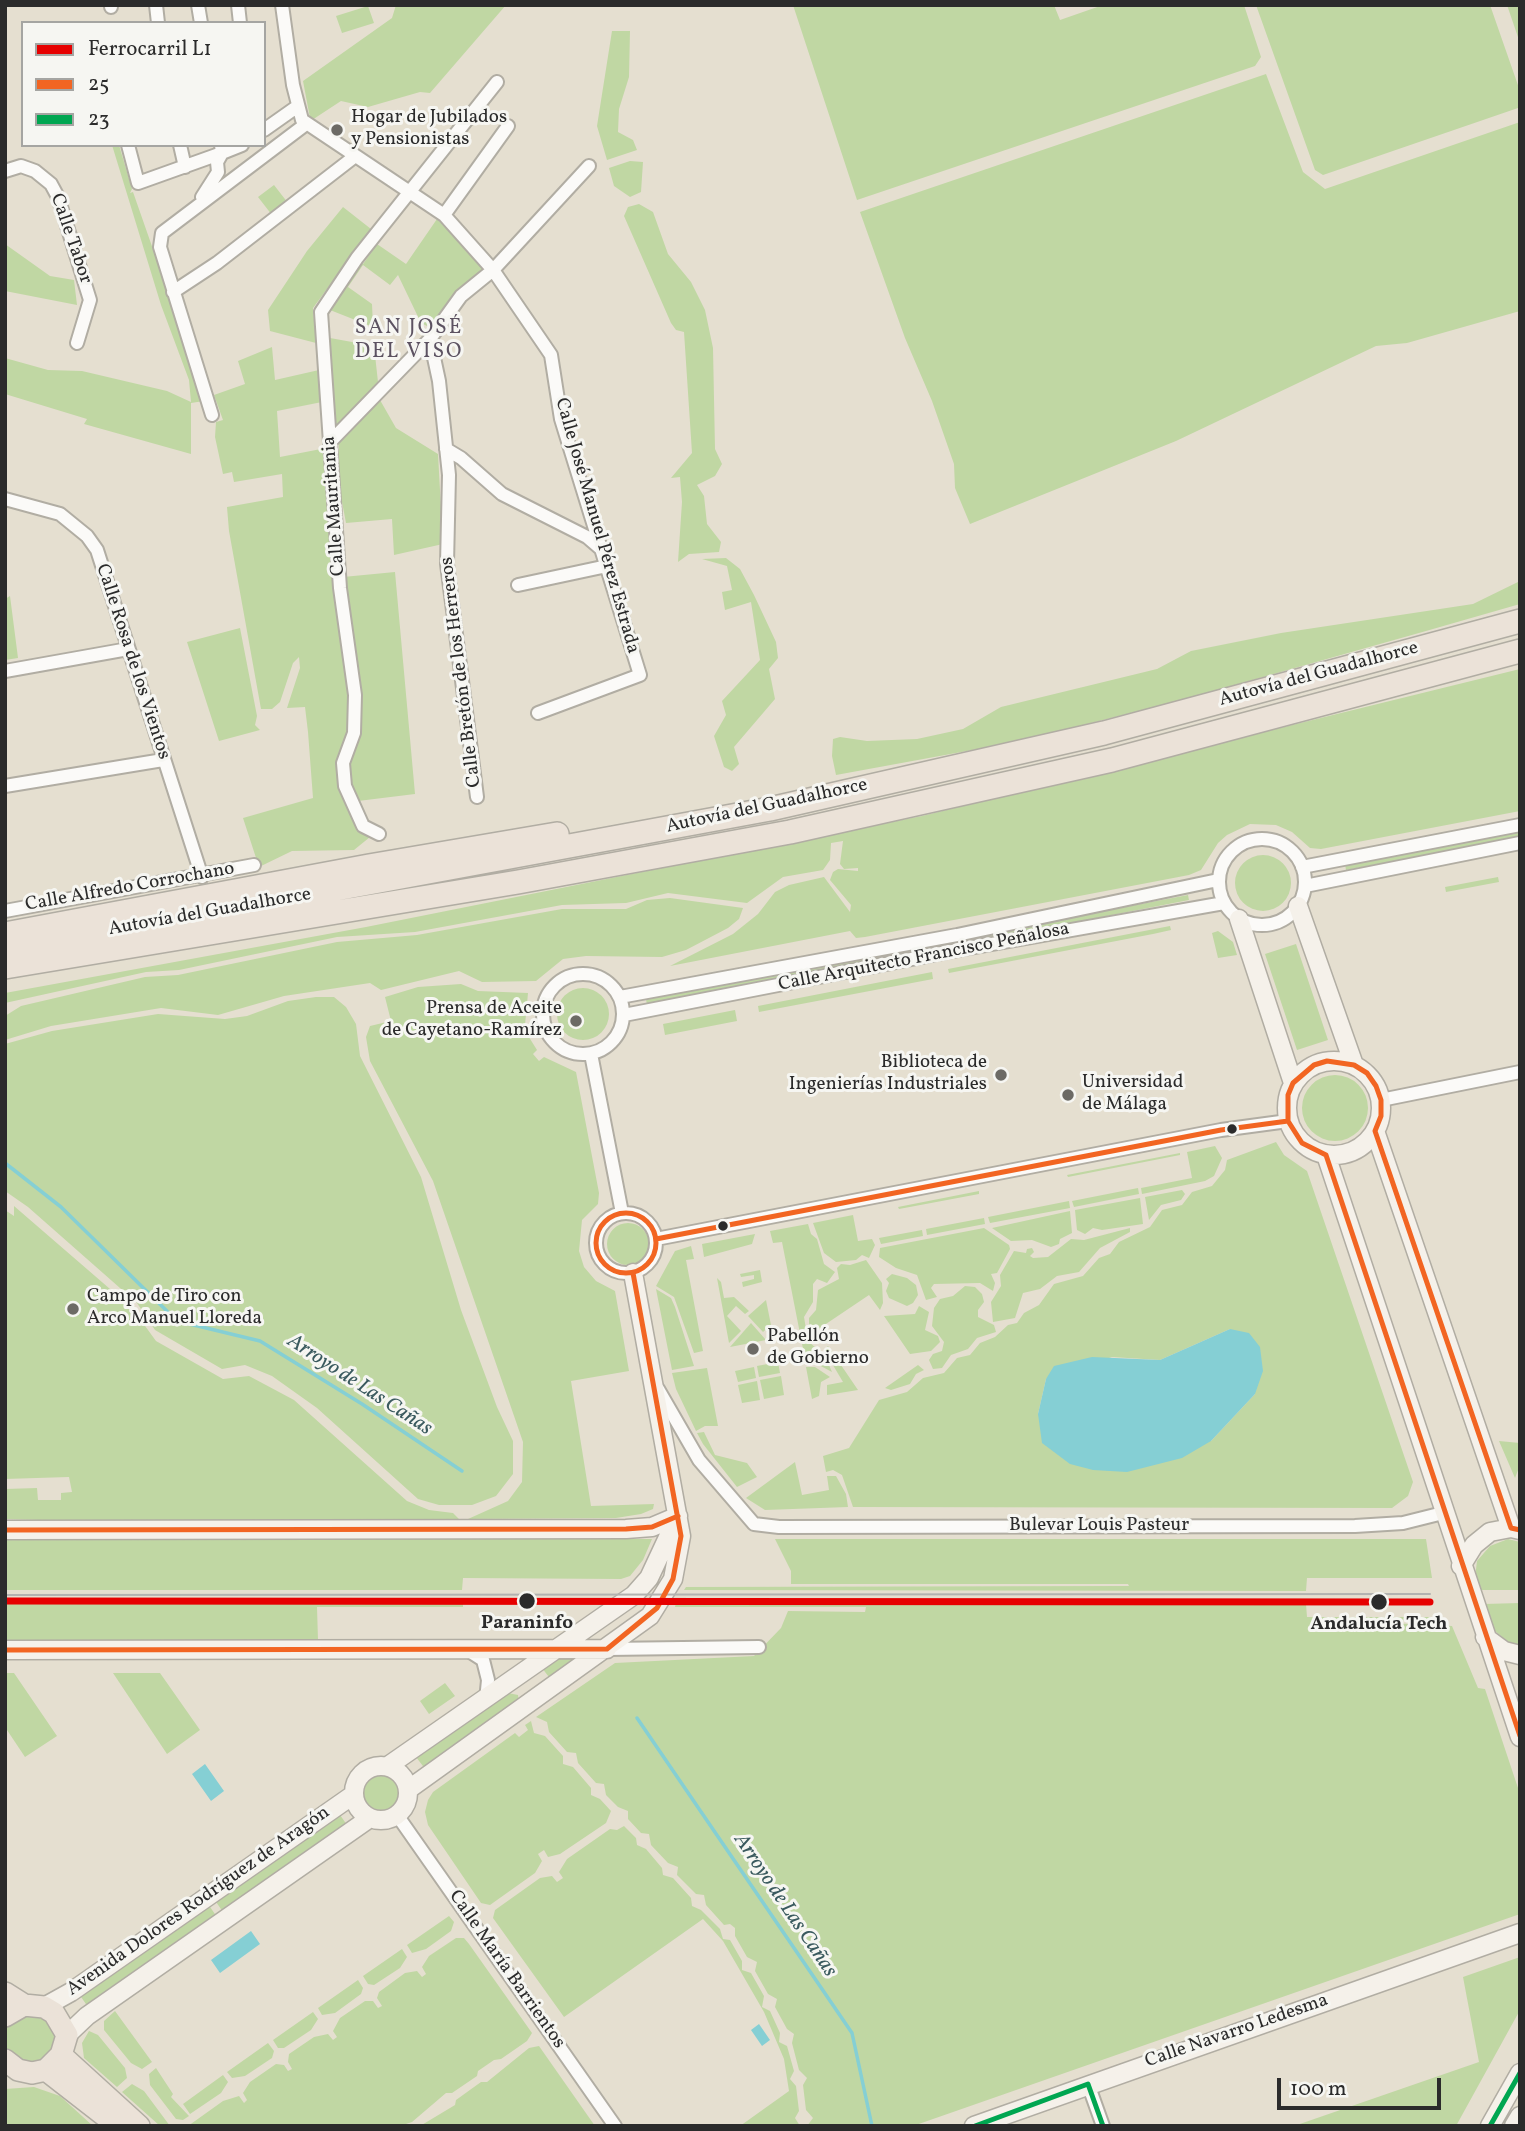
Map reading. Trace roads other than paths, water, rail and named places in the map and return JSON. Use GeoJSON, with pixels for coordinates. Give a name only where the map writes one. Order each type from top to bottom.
{"type":"FeatureCollection","features":[{"type":"Feature","properties":{"kind":"highway","name":"Autovía del Guadalhorce"},"geometry":{"type":"LineString","coordinates":[[5,950],[757,811],[1104,733],[1520,621]]}},
{"type":"Feature","properties":{"kind":"highway","name":"Autovía del Guadalhorce"},"geometry":{"type":"LineString","coordinates":[[5,967],[496,886],[790,832],[1112,760],[1520,651]]}},
{"type":"Feature","properties":{"kind":"highway"},"geometry":{"type":"LineString","coordinates":[[5,934],[437,854],[889,782]]}},
{"type":"Feature","properties":{"kind":"highway"},"geometry":{"type":"LineString","coordinates":[[5,982],[496,886]]}},
{"type":"Feature","properties":{"kind":"main road"},"geometry":{"type":"LineString","coordinates":[[5,1993],[54,2012],[58,2053],[118,2126]]}},
{"type":"Feature","properties":{"kind":"main road"},"geometry":{"type":"LineString","coordinates":[[5,2016],[34,2006]]}},
{"type":"Feature","properties":{"kind":"main road"},"geometry":{"type":"LineString","coordinates":[[9,2069],[32,2073],[58,2053]]}},
{"type":"Feature","properties":{"kind":"main road"},"geometry":{"type":"LineString","coordinates":[[58,2053],[139,2126]]}},
{"type":"Feature","properties":{"kind":"street"},"geometry":{"type":"LineString","coordinates":[[212,415],[160,247],[162,233],[306,124],[298,106],[282,5]]}},
{"type":"Feature","properties":{"kind":"street","name":"Calle Mauritania"},"geometry":{"type":"LineString","coordinates":[[379,834],[363,826],[345,786],[343,762],[354,733],[355,695],[340,588],[321,312],[350,267],[497,82]]}},
{"type":"Feature","properties":{"kind":"street"},"geometry":{"type":"LineString","coordinates":[[266,129],[298,106]]}},
{"type":"Feature","properties":{"kind":"street","name":"Calle José Manuel Pérez Estrada"},"geometry":{"type":"LineString","coordinates":[[306,124],[444,215],[493,270],[551,355],[561,419],[640,675],[538,713]]}},
{"type":"Feature","properties":{"kind":"street"},"geometry":{"type":"LineString","coordinates":[[444,215],[508,126]]}},
{"type":"Feature","properties":{"kind":"street"},"geometry":{"type":"LineString","coordinates":[[129,147],[138,183],[185,167],[221,149]]}},
{"type":"Feature","properties":{"kind":"street"},"geometry":{"type":"LineString","coordinates":[[180,147],[185,167]]}},
{"type":"Feature","properties":{"kind":"street"},"geometry":{"type":"LineString","coordinates":[[196,206],[218,172],[217,162],[221,149]]}},
{"type":"Feature","properties":{"kind":"street"},"geometry":{"type":"LineString","coordinates":[[173,292],[217,263],[354,158]]}},
{"type":"Feature","properties":{"kind":"street","name":"Calle Tabor"},"geometry":{"type":"LineString","coordinates":[[5,171],[20,166],[35,171],[51,184],[58,197],[90,300],[77,343]]}},
{"type":"Feature","properties":{"kind":"street"},"geometry":{"type":"LineString","coordinates":[[331,441],[430,339],[461,296],[493,270],[589,166]]}},
{"type":"Feature","properties":{"kind":"street"},"geometry":{"type":"LineString","coordinates":[[218,172],[226,178],[237,176]]}},
{"type":"Feature","properties":{"kind":"street","name":"Calle Bretón de los Herreros"},"geometry":{"type":"LineString","coordinates":[[430,339],[449,475],[447,564],[477,797]]}},
{"type":"Feature","properties":{"kind":"street"},"geometry":{"type":"LineString","coordinates":[[446,449],[502,494],[587,537],[601,550]]}},
{"type":"Feature","properties":{"kind":"street","name":"Calle Rosa de los Vientos"},"geometry":{"type":"LineString","coordinates":[[5,499],[60,514],[87,536],[97,550],[202,877]]}},
{"type":"Feature","properties":{"kind":"street"},"geometry":{"type":"LineString","coordinates":[[518,585],[607,566]]}},
{"type":"Feature","properties":{"kind":"street"},"geometry":{"type":"LineString","coordinates":[[5,671],[128,649]]}},
{"type":"Feature","properties":{"kind":"street"},"geometry":{"type":"LineString","coordinates":[[5,786],[163,760]]}},
{"type":"Feature","properties":{"kind":"street"},"geometry":{"type":"LineString","coordinates":[[1303,867],[1520,825]]}},
{"type":"Feature","properties":{"kind":"street"},"geometry":{"type":"LineString","coordinates":[[1239,919],[1265,925],[1277,922],[1298,906],[1305,886],[1303,867],[1287,846],[1262,839],[1237,847],[1224,861],[1218,880],[1224,903],[1239,919],[1293,1083]]}},
{"type":"Feature","properties":{"kind":"street"},"geometry":{"type":"LineString","coordinates":[[1305,886],[1520,843]]}},
{"type":"Feature","properties":{"kind":"street","name":"Calle Alfredo Corrochano"},"geometry":{"type":"LineString","coordinates":[[5,911],[202,877],[254,865]]}},
{"type":"Feature","properties":{"kind":"street","name":"Calle Arquitecto Francisco Peñalosa"},"geometry":{"type":"LineString","coordinates":[[620,997],[957,935],[1218,880]]}},
{"type":"Feature","properties":{"kind":"street","name":"Calle Arquitecto Francisco Peñalosa"},"geometry":{"type":"LineString","coordinates":[[624,1015],[972,947],[1224,903]]}},
{"type":"Feature","properties":{"kind":"street"},"geometry":{"type":"LineString","coordinates":[[1298,906],[1354,1065]]}},
{"type":"Feature","properties":{"kind":"street"},"geometry":{"type":"LineString","coordinates":[[588,974],[601,978],[620,997],[624,1015],[617,1037],[609,1045],[591,1054],[575,1054],[552,1040],[545,1028],[545,1001],[562,980],[588,974]]}},
{"type":"Feature","properties":{"kind":"street"},"geometry":{"type":"LineString","coordinates":[[591,1054],[622,1213]]}},
{"type":"Feature","properties":{"kind":"street"},"geometry":{"type":"LineString","coordinates":[[1327,1061],[1354,1065],[1367,1073],[1376,1086],[1381,1100],[1381,1116],[1376,1131],[1354,1151],[1326,1155],[1302,1143],[1288,1121],[1288,1095],[1293,1083],[1314,1065],[1327,1061]]}},
{"type":"Feature","properties":{"kind":"street"},"geometry":{"type":"LineString","coordinates":[[1381,1100],[1520,1072]]}},
{"type":"Feature","properties":{"kind":"street"},"geometry":{"type":"LineString","coordinates":[[656,1239],[1221,1130],[1288,1121]]}},
{"type":"Feature","properties":{"kind":"street"},"geometry":{"type":"LineString","coordinates":[[1376,1131],[1515,1529],[1490,1532],[1467,1552],[1461,1566]]}},
{"type":"Feature","properties":{"kind":"street"},"geometry":{"type":"LineString","coordinates":[[1326,1155],[1443,1513],[1520,1737]]}},
{"type":"Feature","properties":{"kind":"street"},"geometry":{"type":"LineString","coordinates":[[622,1213],[630,1213],[648,1222],[656,1239],[651,1261],[633,1273],[613,1271],[599,1258],[596,1249],[598,1230],[604,1222],[622,1213]]}},
{"type":"Feature","properties":{"kind":"street"},"geometry":{"type":"LineString","coordinates":[[409,1789],[607,1649],[657,1608],[673,1579],[680,1556],[679,1522],[633,1273]]}},
{"type":"Feature","properties":{"kind":"street","name":"Bulevar Louis Pasteur"},"geometry":{"type":"LineString","coordinates":[[653,1381],[699,1460],[754,1524],[779,1527],[1355,1526],[1403,1523],[1443,1513]]}},
{"type":"Feature","properties":{"kind":"street"},"geometry":{"type":"LineString","coordinates":[[5,1530],[626,1529],[679,1522]]}},
{"type":"Feature","properties":{"kind":"street"},"geometry":{"type":"LineString","coordinates":[[388,1766],[398,1770],[409,1789],[408,1800],[397,1815],[386,1820],[370,1818],[358,1807],[353,1795],[358,1777],[366,1769],[388,1766],[634,1595],[649,1577],[679,1522]]}},
{"type":"Feature","properties":{"kind":"street"},"geometry":{"type":"LineString","coordinates":[[1485,1637],[1504,1651],[1520,1655]]}},
{"type":"Feature","properties":{"kind":"street"},"geometry":{"type":"LineString","coordinates":[[5,1650],[469,1651],[759,1647]]}},
{"type":"Feature","properties":{"kind":"street"},"geometry":{"type":"LineString","coordinates":[[469,1651],[483,1661],[488,1680],[486,1700]]}},
{"type":"Feature","properties":{"kind":"street","name":"Avenida Dolores Rodríguez de Aragón"},"geometry":{"type":"LineString","coordinates":[[34,2006],[71,1992],[353,1795]]}},
{"type":"Feature","properties":{"kind":"street","name":"Calle María Barrientos"},"geometry":{"type":"LineString","coordinates":[[397,1815],[615,2126]]}},
{"type":"Feature","properties":{"kind":"street","name":"Avenida Dolores Rodríguez de Aragón"},"geometry":{"type":"LineString","coordinates":[[58,2053],[87,2016],[370,1818]]}},
{"type":"Feature","properties":{"kind":"street","name":"Calle Navarro Ledesma"},"geometry":{"type":"LineString","coordinates":[[974,2126],[1520,1933]]}},
{"type":"Feature","properties":{"kind":"street","name":"Calle Navarro Ledesma"},"geometry":{"type":"LineString","coordinates":[[1501,1940],[1520,1939]]}},
{"type":"Feature","properties":{"kind":"street"},"geometry":{"type":"LineString","coordinates":[[1490,2126],[1520,2073]]}},
{"type":"Feature","properties":{"kind":"street"},"geometry":{"type":"LineString","coordinates":[[1088,2084],[1102,2126]]}},
{"type":"Feature","properties":{"kind":"street"},"geometry":{"type":"LineString","coordinates":[[1514,2126],[1520,2116]]}},
{"type":"Feature","properties":{"kind":"water"},"geometry":{"type":"Polygon","coordinates":[[[1230,1329],[1249,1333],[1260,1347],[1263,1371],[1255,1394],[1211,1441],[1182,1458],[1127,1472],[1093,1470],[1070,1464],[1042,1443],[1038,1414],[1046,1379],[1054,1366],[1092,1357],[1160,1360],[1230,1329]]]}},
{"type":"Feature","properties":{"kind":"water"},"geometry":{"type":"Polygon","coordinates":[[[205,1764],[224,1791],[211,1801],[192,1774],[205,1764]]]}},
{"type":"Feature","properties":{"kind":"water"},"geometry":{"type":"Polygon","coordinates":[[[251,1931],[260,1944],[220,1973],[211,1960],[251,1931]]]}},
{"type":"Feature","properties":{"kind":"water"},"geometry":{"type":"Polygon","coordinates":[[[759,2024],[770,2040],[762,2046],[751,2030],[759,2024]]]}},
{"type":"Feature","properties":{"kind":"waterway","name":"Arroyo de Las Cañas"},"geometry":{"type":"LineString","coordinates":[[5,1163],[61,1207],[177,1321],[260,1341],[362,1404],[462,1471]]}},
{"type":"Feature","properties":{"kind":"waterway","name":"Arroyo de Las Cañas"},"geometry":{"type":"LineString","coordinates":[[637,1718],[852,2033],[872,2126]]}},
{"type":"Feature","properties":{"kind":"tram line"},"geometry":{"type":"LineString","coordinates":[[5,1595],[1430,1594]]}},
{"type":"Feature","properties":{"kind":"rail line","name":"L1"},"geometry":{"type":"LineString","coordinates":[[5,1601],[1430,1602]]}},
{"type":"Feature","properties":{"kind":"place","name":"Hogar de Jubilados y Pensionistas"},"geometry":{"type":"Point","coordinates":[337,130]}},
{"type":"Feature","properties":{"kind":"place","name":"Prensa de Aceite de Cayetano-Ramírez"},"geometry":{"type":"Point","coordinates":[576,1021]}},
{"type":"Feature","properties":{"kind":"place","name":"Biblioteca de Ingenierías Industriales"},"geometry":{"type":"Point","coordinates":[1001,1075]}},
{"type":"Feature","properties":{"kind":"place","name":"Universidad de Málaga"},"geometry":{"type":"Point","coordinates":[1068,1095]}},
{"type":"Feature","properties":{"kind":"place","name":"Campo de Tiro con Arco Manuel Lloreda"},"geometry":{"type":"Point","coordinates":[73,1309]}},
{"type":"Feature","properties":{"kind":"place","name":"Pabellón de Gobierno"},"geometry":{"type":"Point","coordinates":[753,1349]}},
{"type":"Feature","properties":{"kind":"place","name":"Paraninfo"},"geometry":{"type":"Point","coordinates":[527,1601]}},
{"type":"Feature","properties":{"kind":"place","name":"Andalucía Tech"},"geometry":{"type":"Point","coordinates":[1379,1602]}},
{"type":"Feature","properties":{"kind":"district","name":"SAN JOSÉ DEL VISO"},"geometry":{"type":"Point","coordinates":[409,341]}}]}
